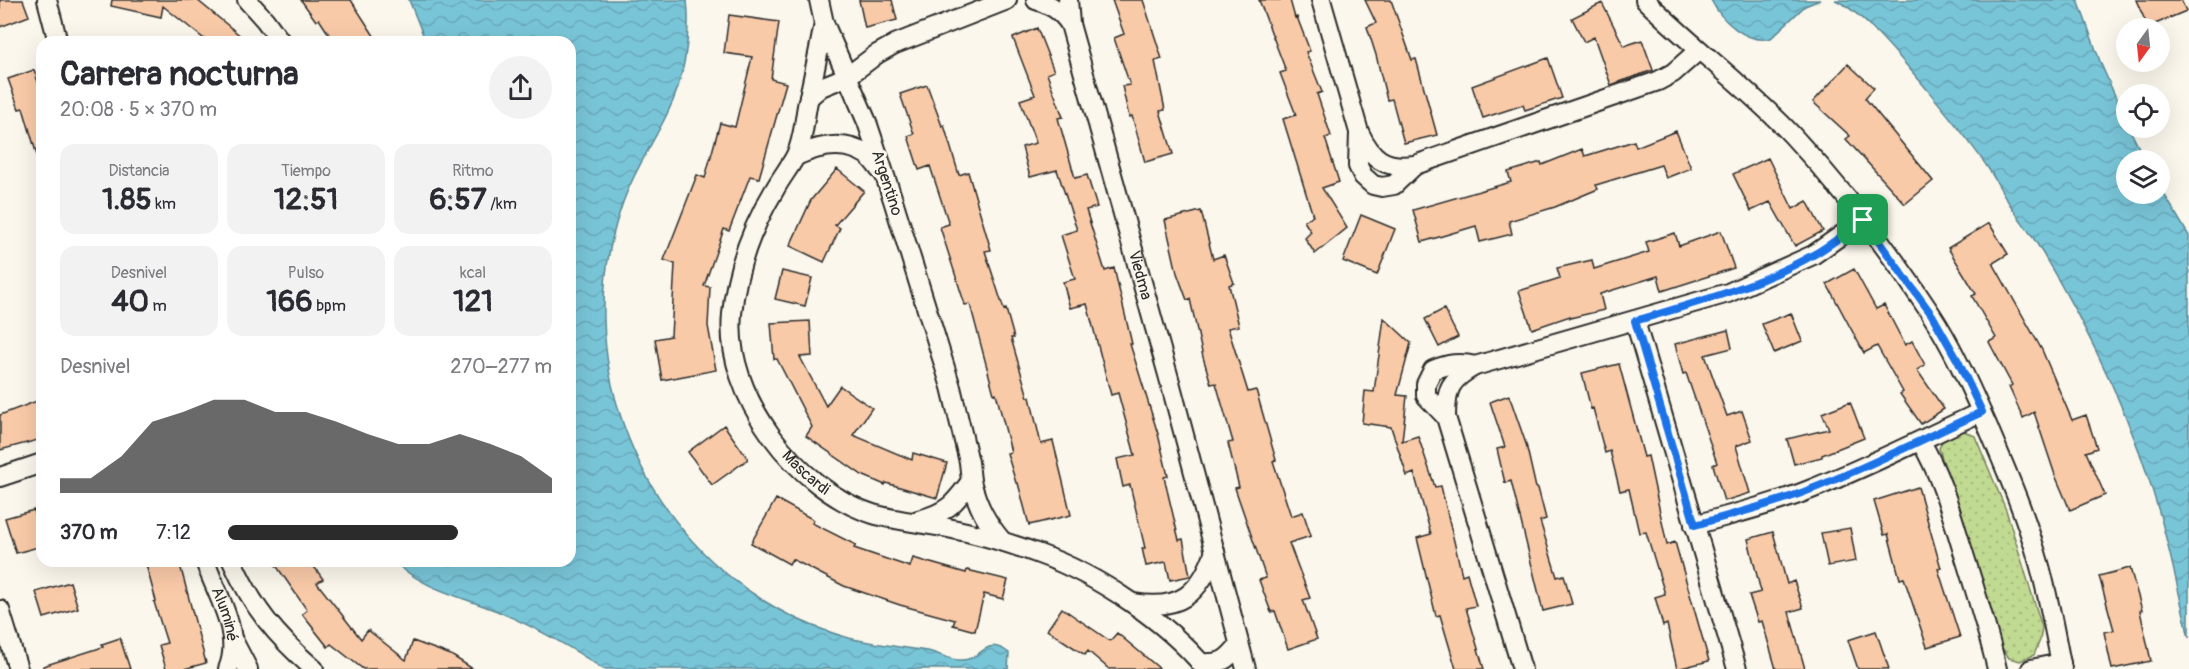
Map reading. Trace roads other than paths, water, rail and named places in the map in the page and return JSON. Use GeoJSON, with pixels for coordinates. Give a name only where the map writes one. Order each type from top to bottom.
{"type":"FeatureCollection","features":[{"type":"Feature","properties":{"kind":"street"},"geometry":{"type":"LineString","coordinates":[[47,0],[56,36]]}},
{"type":"Feature","properties":{"kind":"street"},"geometry":{"type":"LineString","coordinates":[[248,0],[276,36]]}},
{"type":"Feature","properties":{"kind":"street"},"geometry":{"type":"LineString","coordinates":[[796,156],[824,22],[819,0]]}},
{"type":"Feature","properties":{"kind":"street"},"geometry":{"type":"LineString","coordinates":[[809,97],[821,87],[848,76],[877,54],[895,44],[1007,0]]}},
{"type":"Feature","properties":{"kind":"street"},"geometry":{"type":"LineString","coordinates":[[1036,0],[1051,5],[1062,13],[1070,24]]}},
{"type":"Feature","properties":{"kind":"street","name":"Viedma"},"geometry":{"type":"LineString","coordinates":[[1068,0],[1070,24],[1228,603]]}},
{"type":"Feature","properties":{"kind":"street"},"geometry":{"type":"LineString","coordinates":[[1322,0],[1359,132],[1376,158],[1399,167],[1415,165],[1658,81],[1673,73],[1699,50]]}},
{"type":"Feature","properties":{"kind":"street"},"geometry":{"type":"LineString","coordinates":[[1645,0],[1740,84],[1791,135],[1835,184],[1932,315],[1958,361],[1982,412],[2026,522],[2042,573],[2062,666],[2031,669]]}},
{"type":"Feature","properties":{"kind":"street","name":"Argentino"},"geometry":{"type":"LineString","coordinates":[[824,22],[867,122],[884,174],[951,387],[979,508],[989,526],[1003,542]]}},
{"type":"Feature","properties":{"kind":"street"},"geometry":{"type":"LineString","coordinates":[[1359,132],[1358,166],[1363,176],[1374,185],[1382,187],[1394,185],[1415,165]]}},
{"type":"Feature","properties":{"kind":"street"},"geometry":{"type":"LineString","coordinates":[[796,156],[815,148],[848,147],[867,155],[884,174]]}},
{"type":"Feature","properties":{"kind":"street","name":"Mascardi"},"geometry":{"type":"LineString","coordinates":[[796,156],[752,231],[735,286],[731,317],[737,368],[750,403],[778,446],[796,465],[832,494],[850,504],[874,514],[950,528],[1041,554],[1081,573],[1131,603],[1171,633]]}},
{"type":"Feature","properties":{"kind":"street"},"geometry":{"type":"LineString","coordinates":[[1522,669],[1446,417],[1449,387],[1460,374],[1475,366],[1728,293],[1813,255],[1863,220]]}},
{"type":"Feature","properties":{"kind":"street"},"geometry":{"type":"LineString","coordinates":[[1635,321],[1737,669]]}},
{"type":"Feature","properties":{"kind":"street"},"geometry":{"type":"LineString","coordinates":[[1695,525],[1810,490],[1921,442],[1982,412]]}},
{"type":"Feature","properties":{"kind":"street"},"geometry":{"type":"LineString","coordinates":[[1921,442],[1934,464],[1944,491],[1986,625],[1997,669]]}},
{"type":"Feature","properties":{"kind":"street"},"geometry":{"type":"LineString","coordinates":[[0,477],[36,465]]}},
{"type":"Feature","properties":{"kind":"street"},"geometry":{"type":"LineString","coordinates":[[913,521],[936,516],[949,508],[971,481]]}},
{"type":"Feature","properties":{"kind":"street"},"geometry":{"type":"LineString","coordinates":[[1194,592],[1208,570],[1215,551]]}},
{"type":"Feature","properties":{"kind":"street","name":"Aluminé"},"geometry":{"type":"LineString","coordinates":[[207,567],[234,642],[228,669]]}},
{"type":"Feature","properties":{"kind":"street"},"geometry":{"type":"LineString","coordinates":[[235,567],[246,593],[257,610],[297,661],[314,669]]}},
{"type":"Feature","properties":{"kind":"street"},"geometry":{"type":"LineString","coordinates":[[1131,603],[1154,607],[1173,602],[1194,592],[1209,589],[1218,592],[1228,603],[1246,669]]}},
{"type":"Feature","properties":{"kind":"street"},"geometry":{"type":"LineString","coordinates":[[1173,602],[1167,610],[1166,619],[1171,633],[1203,666],[1228,659],[1239,645]]}},
{"type":"Feature","properties":{"kind":"street"},"geometry":{"type":"LineString","coordinates":[[0,610],[18,669]]}},
{"type":"Feature","properties":{"kind":"street"},"geometry":{"type":"LineString","coordinates":[[234,642],[248,669]]}},
{"type":"Feature","properties":{"kind":"water"},"geometry":{"type":"Polygon","coordinates":[[[409,0],[687,0],[687,44],[678,87],[625,198],[607,265],[604,319],[610,373],[624,425],[646,475],[675,521],[712,561],[755,595],[788,615],[849,638],[927,651],[955,660],[973,657],[988,647],[994,646],[1009,653],[1008,669],[603,669],[525,624],[430,585],[400,567],[576,567],[576,36],[424,36],[409,0]]]}},
{"type":"Feature","properties":{"kind":"water"},"geometry":{"type":"Polygon","coordinates":[[[1711,0],[1820,0],[1805,6],[1771,38],[1762,39],[1744,34],[1728,23],[1711,0]]]}},
{"type":"Feature","properties":{"kind":"water"},"geometry":{"type":"Polygon","coordinates":[[[1835,0],[2078,0],[2116,98],[2116,138],[2134,138],[2140,150],[2116,150],[2116,204],[2170,204],[2189,236],[2189,638],[2160,515],[2137,445],[2076,311],[2036,242],[1965,136],[1880,36],[1846,6],[1835,0]]]}}]}
